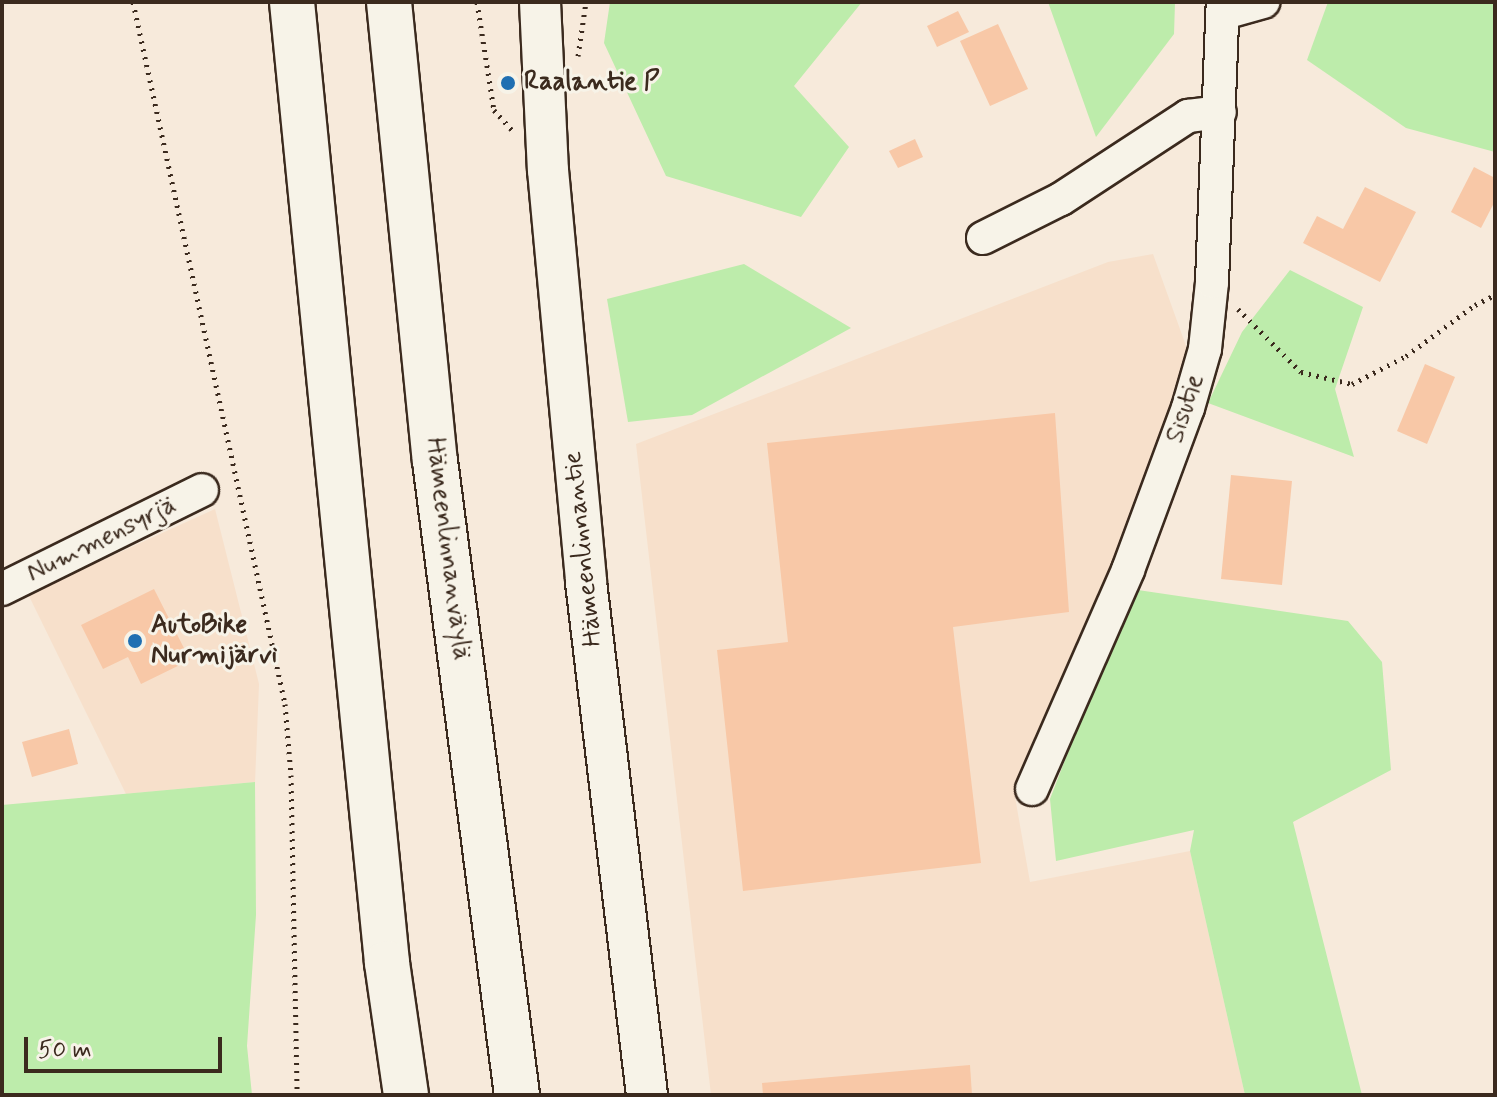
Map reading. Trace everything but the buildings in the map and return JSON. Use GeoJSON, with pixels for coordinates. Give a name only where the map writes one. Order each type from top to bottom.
{"type":"FeatureCollection","features":[{"type":"Feature","properties":{"kind":"highway"},"geometry":{"type":"LineString","coordinates":[[292,2],[387,963],[406,1095]]}},
{"type":"Feature","properties":{"kind":"highway","name":"Hämeenlinnanväylä"},"geometry":{"type":"LineString","coordinates":[[389,2],[435,461],[517,1095]]}},
{"type":"Feature","properties":{"kind":"main road","name":"Hämeenlinnantie"},"geometry":{"type":"LineString","coordinates":[[540,2],[548,170],[586,582],[647,1095]]}},
{"type":"Feature","properties":{"kind":"street"},"geometry":{"type":"LineString","coordinates":[[1224,8],[1263,2]]}},
{"type":"Feature","properties":{"kind":"street","name":"Sisutie"},"geometry":{"type":"LineString","coordinates":[[1032,789],[1128,570],[1188,408],[1205,349],[1212,282],[1224,8]]}},
{"type":"Feature","properties":{"kind":"street"},"geometry":{"type":"LineString","coordinates":[[983,238],[1061,199],[1188,116],[1220,112]]}},
{"type":"Feature","properties":{"kind":"street","name":"Nummensyrjä"},"geometry":{"type":"LineString","coordinates":[[2,589],[202,490]]}},
{"type":"Feature","properties":{"kind":"path"},"geometry":{"type":"LineString","coordinates":[[133,2],[285,704],[291,775],[297,1095]]}},
{"type":"Feature","properties":{"kind":"path"},"geometry":{"type":"LineString","coordinates":[[477,2],[494,110],[548,170]]}},
{"type":"Feature","properties":{"kind":"path"},"geometry":{"type":"LineString","coordinates":[[1212,282],[1301,372],[1352,384],[1406,356],[1475,305],[1495,295]]}},
{"type":"Feature","properties":{"kind":"shaded area"},"geometry":{"type":"Polygon","coordinates":[[[1153,254],[1190,357],[1108,581],[1015,797],[1030,882],[1190,851],[1245,1095],[711,1095],[636,444],[1108,262],[1153,254]]]}},
{"type":"Feature","properties":{"kind":"shaded area"},"geometry":{"type":"Polygon","coordinates":[[[215,509],[259,684],[255,782],[126,794],[28,594],[215,509]]]}},
{"type":"Feature","properties":{"kind":"green space"},"geometry":{"type":"Polygon","coordinates":[[[610,2],[862,2],[794,86],[849,147],[801,217],[666,176],[604,43],[610,2]]]}},
{"type":"Feature","properties":{"kind":"green space"},"geometry":{"type":"Polygon","coordinates":[[[1048,2],[1175,2],[1174,34],[1096,137],[1048,2]]]}},
{"type":"Feature","properties":{"kind":"green space"},"geometry":{"type":"Polygon","coordinates":[[[1328,2],[1495,2],[1495,152],[1406,128],[1307,60],[1328,2]]]}},
{"type":"Feature","properties":{"kind":"green space"},"geometry":{"type":"Polygon","coordinates":[[[744,264],[851,328],[692,415],[628,422],[607,299],[744,264]]]}},
{"type":"Feature","properties":{"kind":"green space"},"geometry":{"type":"Polygon","coordinates":[[[1290,270],[1363,307],[1335,389],[1354,457],[1208,403],[1242,332],[1290,270]]]}},
{"type":"Feature","properties":{"kind":"green space"},"geometry":{"type":"Polygon","coordinates":[[[1131,589],[1348,621],[1382,662],[1391,770],[1293,822],[1362,1095],[1245,1095],[1190,851],[1194,830],[1056,861],[1050,799],[1131,589]]]}},
{"type":"Feature","properties":{"kind":"green space"},"geometry":{"type":"Polygon","coordinates":[[[255,782],[256,915],[247,1046],[252,1095],[2,1095],[2,805],[255,782]]]}},
{"type":"Feature","properties":{"kind":"place","name":"Raalantie P"},"geometry":{"type":"Point","coordinates":[508,83]}},
{"type":"Feature","properties":{"kind":"place","name":"AutoBike Nurmijärvi"},"geometry":{"type":"Point","coordinates":[135,641]}}]}
